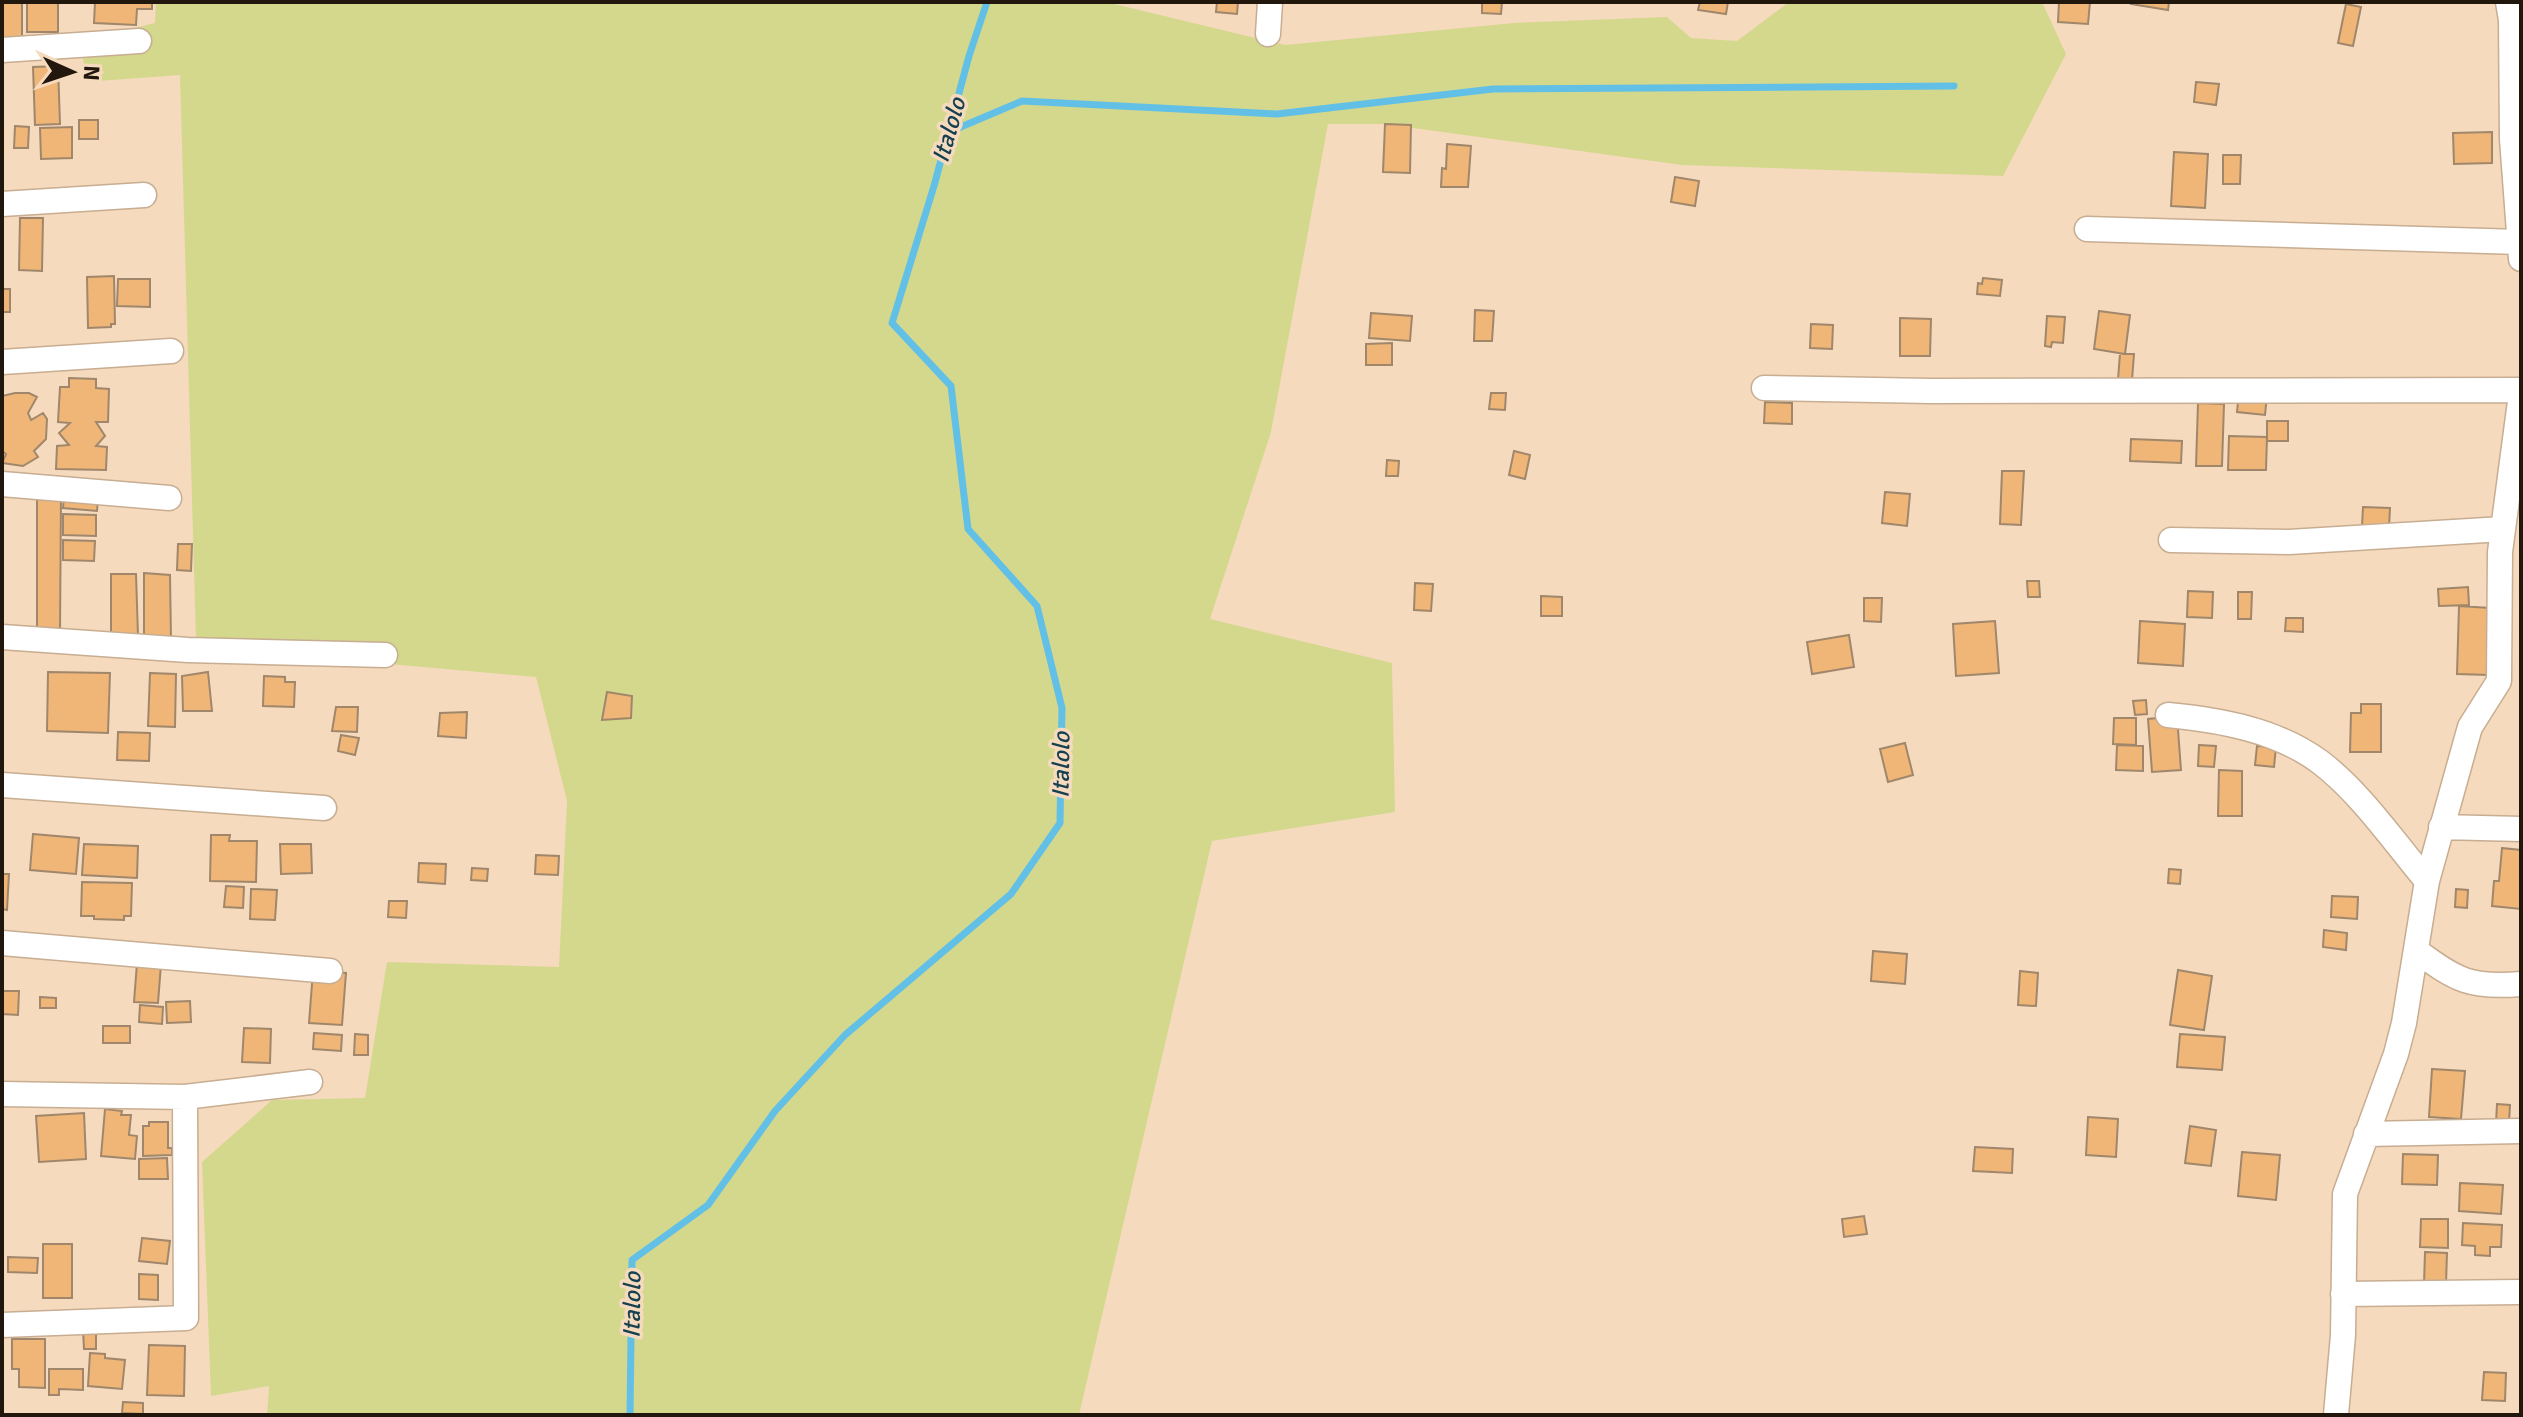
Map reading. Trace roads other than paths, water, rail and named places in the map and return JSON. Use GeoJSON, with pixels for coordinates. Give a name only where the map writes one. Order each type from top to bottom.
{"type":"FeatureCollection","features":[{"type":"Feature","properties":{"kind":"street"},"geometry":{"type":"LineString","coordinates":[[1268,34],[1270,2]]}},
{"type":"Feature","properties":{"kind":"street"},"geometry":{"type":"LineString","coordinates":[[2508,2],[2521,259]]}},
{"type":"Feature","properties":{"kind":"street"},"geometry":{"type":"LineString","coordinates":[[2,50],[139,41]]}},
{"type":"Feature","properties":{"kind":"street"},"geometry":{"type":"LineString","coordinates":[[2,204],[144,195]]}},
{"type":"Feature","properties":{"kind":"street"},"geometry":{"type":"LineString","coordinates":[[2087,229],[2520,242]]}},
{"type":"Feature","properties":{"kind":"street"},"geometry":{"type":"LineString","coordinates":[[2,362],[171,351]]}},
{"type":"Feature","properties":{"kind":"street"},"geometry":{"type":"LineString","coordinates":[[1764,388],[2521,392],[2500,552],[2510,679],[2470,727],[2427,881],[2417,951],[2396,1054],[2345,1194],[2336,1415]]}},
{"type":"Feature","properties":{"kind":"street"},"geometry":{"type":"LineString","coordinates":[[2,484],[169,498]]}},
{"type":"Feature","properties":{"kind":"street"},"geometry":{"type":"LineString","coordinates":[[2171,540],[2289,542],[2503,529]]}},
{"type":"Feature","properties":{"kind":"street"},"geometry":{"type":"LineString","coordinates":[[2,637],[188,650],[385,655]]}},
{"type":"Feature","properties":{"kind":"street"},"geometry":{"type":"LineString","coordinates":[[2168,715],[2212,719],[2276,737],[2320,762],[2355,796],[2427,881]]}},
{"type":"Feature","properties":{"kind":"street"},"geometry":{"type":"LineString","coordinates":[[2,785],[324,808]]}},
{"type":"Feature","properties":{"kind":"street"},"geometry":{"type":"LineString","coordinates":[[2441,827],[2521,829]]}},
{"type":"Feature","properties":{"kind":"street"},"geometry":{"type":"LineString","coordinates":[[2,943],[330,971]]}},
{"type":"Feature","properties":{"kind":"street"},"geometry":{"type":"LineString","coordinates":[[2417,951],[2450,975],[2468,983],[2493,986],[2521,984]]}},
{"type":"Feature","properties":{"kind":"street"},"geometry":{"type":"LineString","coordinates":[[2,1094],[185,1097],[310,1082]]}},
{"type":"Feature","properties":{"kind":"street"},"geometry":{"type":"LineString","coordinates":[[2,1325],[186,1318],[185,1097]]}},
{"type":"Feature","properties":{"kind":"street"},"geometry":{"type":"LineString","coordinates":[[2366,1134],[2521,1131]]}},
{"type":"Feature","properties":{"kind":"street"},"geometry":{"type":"LineString","coordinates":[[2343,1294],[2521,1292]]}},
{"type":"Feature","properties":{"kind":"waterway","name":"Italolo"},"geometry":{"type":"LineString","coordinates":[[630,1415],[632,1260],[708,1205],[775,1111],[845,1035],[1011,894],[1060,823],[1062,708],[1037,606],[968,529],[951,386],[892,323],[987,2]]}},
{"type":"Feature","properties":{"kind":"waterway"},"geometry":{"type":"LineString","coordinates":[[949,132],[1022,101],[1277,114],[1493,89],[1954,86]]}}]}
